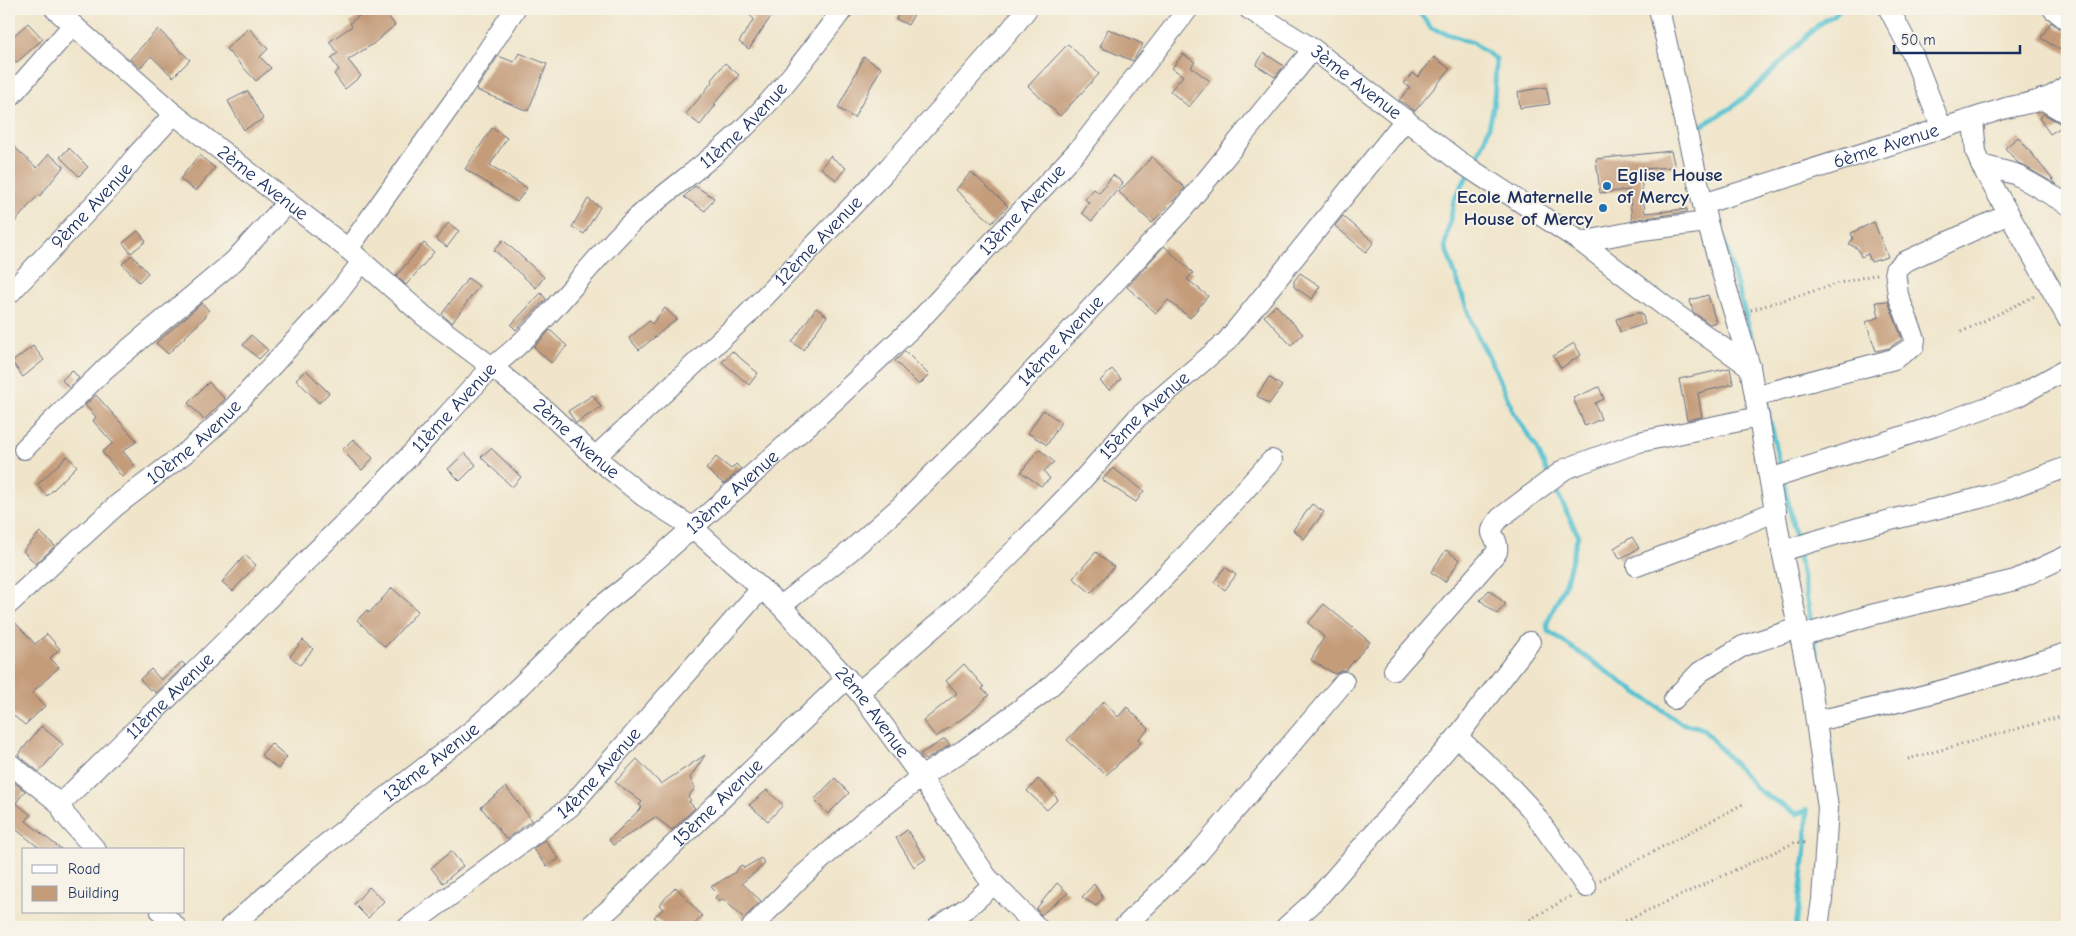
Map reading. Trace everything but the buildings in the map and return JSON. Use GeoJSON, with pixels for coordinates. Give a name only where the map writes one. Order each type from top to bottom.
{"type":"FeatureCollection","features":[{"type":"Feature","properties":{"kind":"street","name":"2ème Avenue"},"geometry":{"type":"LineString","coordinates":[[55,9],[174,114],[355,255],[424,316],[545,410],[595,457],[643,496],[692,527],[781,606],[853,685],[921,777],[994,884],[1037,927]]}},
{"type":"Feature","properties":{"kind":"street","name":"10ème Avenue"},"geometry":{"type":"LineString","coordinates":[[9,604],[117,505],[189,450],[222,420],[334,298],[355,255],[516,9]]}},
{"type":"Feature","properties":{"kind":"street","name":"11ème Avenue"},"geometry":{"type":"LineString","coordinates":[[60,804],[123,744],[197,668],[276,593],[306,560],[371,497],[492,367],[509,354],[552,310],[631,224],[745,128],[794,71],[843,9]]}},
{"type":"Feature","properties":{"kind":"street","name":"12ème Avenue"},"geometry":{"type":"LineString","coordinates":[[595,457],[774,288],[883,174],[1027,9]]}},
{"type":"Feature","properties":{"kind":"street","name":"13ème Avenue"},"geometry":{"type":"LineString","coordinates":[[230,927],[321,848],[474,729],[600,607],[628,585],[815,419],[916,324],[1081,147],[1188,9]]}},
{"type":"Feature","properties":{"kind":"street","name":"3ème Avenue"},"geometry":{"type":"LineString","coordinates":[[1249,9],[1313,50],[1460,162],[1581,242],[1666,308],[1750,367]]}},
{"type":"Feature","properties":{"kind":"street"},"geometry":{"type":"LineString","coordinates":[[1659,9],[1705,213],[1750,367],[1782,551],[1816,721],[1828,808],[1818,927]]}},
{"type":"Feature","properties":{"kind":"street"},"geometry":{"type":"LineString","coordinates":[[1889,9],[1913,55],[1942,129]]}},
{"type":"Feature","properties":{"kind":"street"},"geometry":{"type":"LineString","coordinates":[[2053,9],[2067,20]]}},
{"type":"Feature","properties":{"kind":"street"},"geometry":{"type":"LineString","coordinates":[[9,98],[73,25]]}},
{"type":"Feature","properties":{"kind":"street","name":"14ème Avenue"},"geometry":{"type":"LineString","coordinates":[[781,606],[849,552],[901,506],[990,417],[1183,209],[1313,50]]}},
{"type":"Feature","properties":{"kind":"street","name":"6ème Avenue"},"geometry":{"type":"LineString","coordinates":[[1581,242],[1642,230],[1705,213],[1942,129],[2061,92],[2067,85]]}},
{"type":"Feature","properties":{"kind":"street"},"geometry":{"type":"LineString","coordinates":[[2042,98],[2067,114]]}},
{"type":"Feature","properties":{"kind":"street","name":"9ème Avenue"},"geometry":{"type":"LineString","coordinates":[[9,294],[116,181],[135,156],[174,114]]}},
{"type":"Feature","properties":{"kind":"street","name":"15ème Avenue"},"geometry":{"type":"LineString","coordinates":[[589,927],[613,906],[658,860],[853,685],[954,609],[1077,486],[1137,418],[1227,341],[1406,119]]}},
{"type":"Feature","properties":{"kind":"street"},"geometry":{"type":"LineString","coordinates":[[1973,120],[1976,152],[1981,164],[2067,317]]}},
{"type":"Feature","properties":{"kind":"street"},"geometry":{"type":"LineString","coordinates":[[1981,164],[2015,174],[2067,204]]}},
{"type":"Feature","properties":{"kind":"street"},"geometry":{"type":"LineString","coordinates":[[24,449],[106,368],[234,262],[288,202]]}},
{"type":"Feature","properties":{"kind":"street"},"geometry":{"type":"LineString","coordinates":[[1755,396],[1894,359],[1914,346],[1915,339],[1898,295],[1895,270],[1904,262],[2009,214]]}},
{"type":"Feature","properties":{"kind":"street"},"geometry":{"type":"LineString","coordinates":[[1770,479],[1935,426],[2018,396],[2067,369]]}},
{"type":"Feature","properties":{"kind":"street"},"geometry":{"type":"LineString","coordinates":[[1394,670],[1496,552],[1497,544],[1492,534],[1492,528],[1500,518],[1565,469],[1639,442],[1759,417]]}},
{"type":"Feature","properties":{"kind":"street"},"geometry":{"type":"LineString","coordinates":[[752,927],[800,878],[834,847],[921,777],[964,750],[1044,692],[1121,620],[1188,553],[1272,460]]}},
{"type":"Feature","properties":{"kind":"street"},"geometry":{"type":"LineString","coordinates":[[1782,551],[1858,528],[1988,496],[2067,467]]}},
{"type":"Feature","properties":{"kind":"street"},"geometry":{"type":"LineString","coordinates":[[1637,566],[1776,511]]}},
{"type":"Feature","properties":{"kind":"street"},"geometry":{"type":"LineString","coordinates":[[1674,699],[1700,672],[1743,646],[2015,580],[2067,556]]}},
{"type":"Feature","properties":{"kind":"street","name":"14ème Avenue"},"geometry":{"type":"LineString","coordinates":[[408,927],[570,807],[761,590]]}},
{"type":"Feature","properties":{"kind":"street"},"geometry":{"type":"LineString","coordinates":[[1286,927],[1315,901],[1457,737],[1530,642]]}},
{"type":"Feature","properties":{"kind":"street"},"geometry":{"type":"LineString","coordinates":[[1816,721],[1884,706],[2011,672],[2067,654]]}},
{"type":"Feature","properties":{"kind":"street"},"geometry":{"type":"LineString","coordinates":[[1124,927],[1198,855],[1344,682]]}},
{"type":"Feature","properties":{"kind":"street"},"geometry":{"type":"LineString","coordinates":[[1457,737],[1502,777],[1530,808],[1586,887]]}},
{"type":"Feature","properties":{"kind":"street"},"geometry":{"type":"LineString","coordinates":[[9,763],[60,804],[65,815],[94,848]]}},
{"type":"Feature","properties":{"kind":"street"},"geometry":{"type":"LineString","coordinates":[[938,927],[968,908],[994,884]]}},
{"type":"Feature","properties":{"kind":"street"},"geometry":{"type":"LineString","coordinates":[[163,914],[176,927]]}},
{"type":"Feature","properties":{"kind":"path"},"geometry":{"type":"LineString","coordinates":[[1735,316],[1840,283],[1895,270]]}},
{"type":"Feature","properties":{"kind":"path"},"geometry":{"type":"LineString","coordinates":[[1961,332],[2051,288]]}},
{"type":"Feature","properties":{"kind":"path"},"geometry":{"type":"LineString","coordinates":[[1908,759],[2067,715]]}},
{"type":"Feature","properties":{"kind":"path"},"geometry":{"type":"LineString","coordinates":[[1517,927],[1586,887],[1743,804]]}},
{"type":"Feature","properties":{"kind":"path"},"geometry":{"type":"LineString","coordinates":[[1612,927],[1796,842],[1826,844]]}},
{"type":"Feature","properties":{"kind":"waterway"},"geometry":{"type":"LineString","coordinates":[[1417,9],[1431,28],[1473,43],[1496,59],[1492,114],[1485,139],[1473,165]]}},
{"type":"Feature","properties":{"kind":"waterway"},"geometry":{"type":"LineString","coordinates":[[1694,130],[1731,108],[1754,89],[1818,25],[1840,9]]}},
{"type":"Feature","properties":{"kind":"waterway"},"geometry":{"type":"LineString","coordinates":[[1469,173],[1454,200],[1445,246],[1475,331],[1496,371],[1513,411],[1536,447],[1549,476]]}},
{"type":"Feature","properties":{"kind":"waterway"},"geometry":{"type":"LineString","coordinates":[[1716,206],[1714,206],[1755,348]]}},
{"type":"Feature","properties":{"kind":"waterway"},"geometry":{"type":"LineString","coordinates":[[1765,397],[1781,470]]}},
{"type":"Feature","properties":{"kind":"waterway"},"geometry":{"type":"LineString","coordinates":[[1783,478],[1797,543]]}},
{"type":"Feature","properties":{"kind":"waterway"},"geometry":{"type":"LineString","coordinates":[[1553,484],[1578,535],[1566,582],[1547,623],[1548,631],[1681,723],[1702,728],[1759,791],[1797,814],[1807,810],[1806,846],[1796,927]]}},
{"type":"Feature","properties":{"kind":"waterway"},"geometry":{"type":"LineString","coordinates":[[1798,551],[1812,627]]}},
{"type":"Feature","properties":{"kind":"waterway"},"geometry":{"type":"LineString","coordinates":[[1814,638],[1826,716]]}},
{"type":"Feature","properties":{"kind":"waterway"},"geometry":{"type":"LineString","coordinates":[[1827,724],[1832,765]]}},
{"type":"Feature","properties":{"kind":"place","name":"Eglise House of Mercy"},"geometry":{"type":"Point","coordinates":[1607,186]}},
{"type":"Feature","properties":{"kind":"place","name":"Ecole Maternelle House of Mercy"},"geometry":{"type":"Point","coordinates":[1603,208]}}]}
